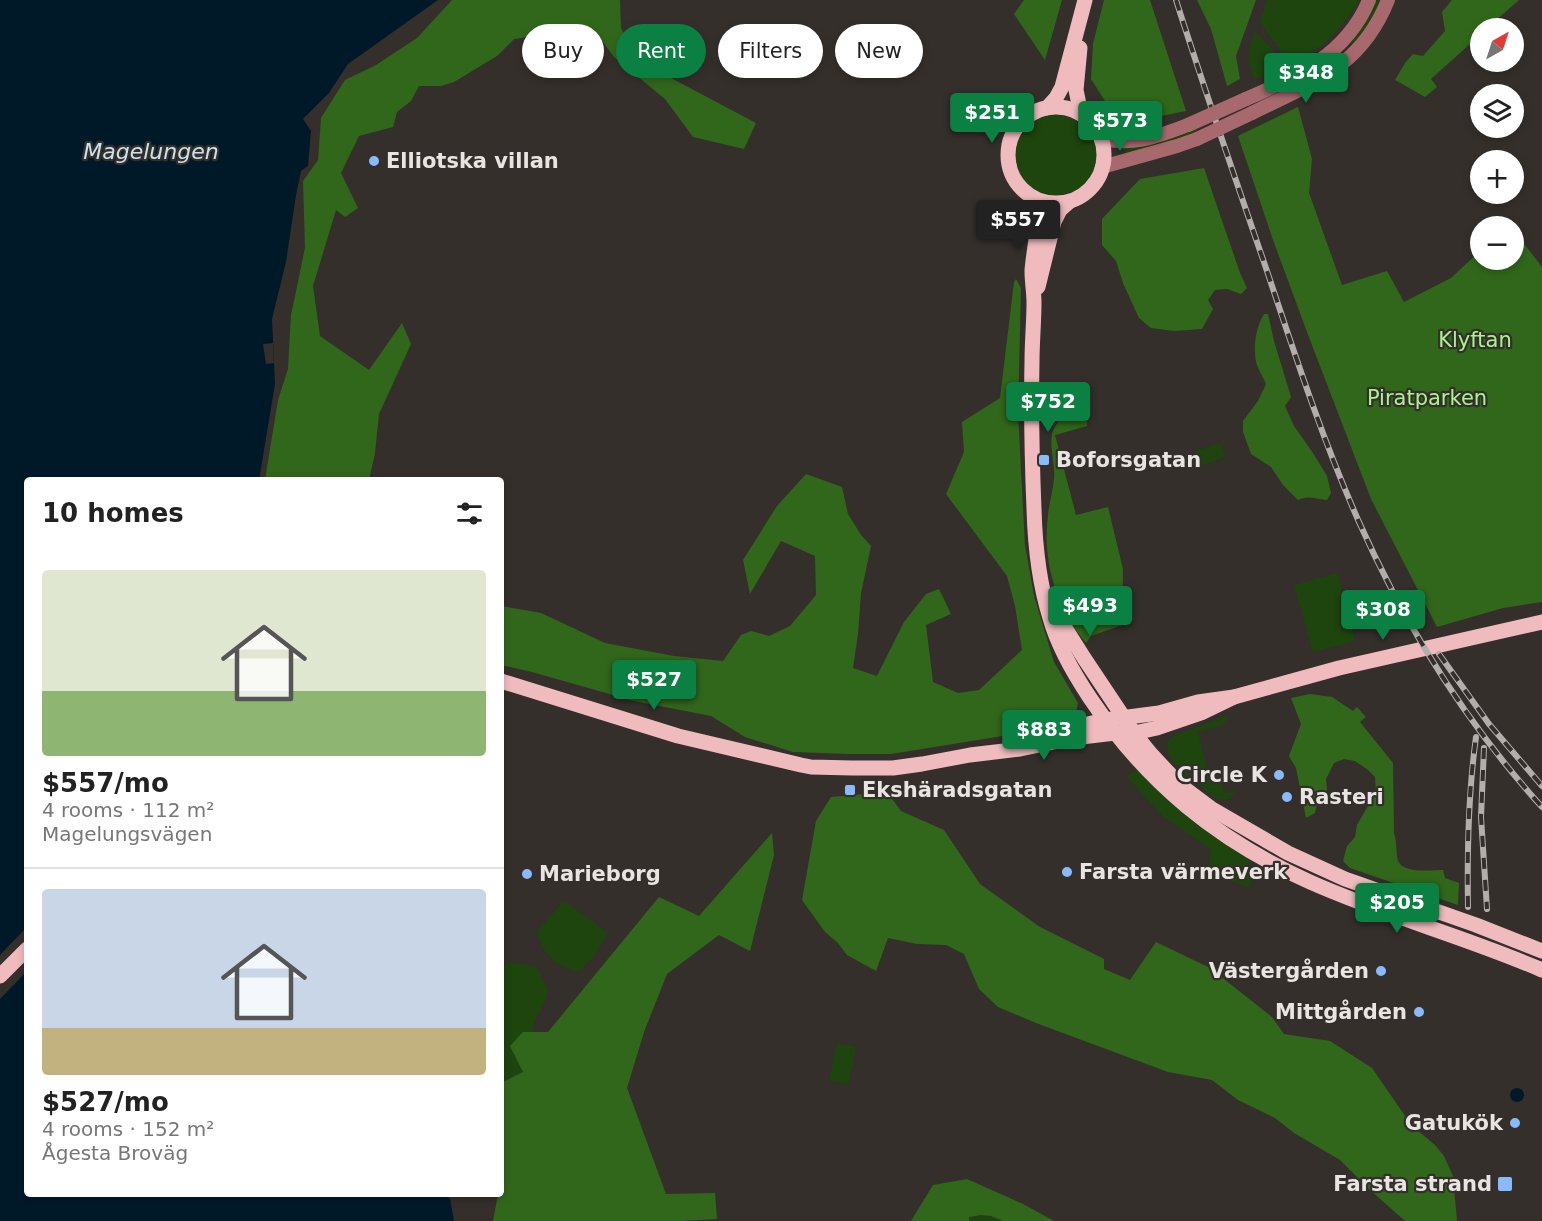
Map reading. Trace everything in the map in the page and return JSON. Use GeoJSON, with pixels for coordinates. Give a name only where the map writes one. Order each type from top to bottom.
{"type":"FeatureCollection","features":[{"type":"Feature","properties":{"kind":"main road"},"geometry":{"type":"LineString","coordinates":[[1047,108],[1062,87],[1084,5]]}},
{"type":"Feature","properties":{"kind":"main road"},"geometry":{"type":"LineString","coordinates":[[1081,114],[1076,90],[1084,5]]}},
{"type":"Feature","properties":{"kind":"main road"},"geometry":{"type":"LineString","coordinates":[[1034,301],[1054,222],[1060,210],[1086,192],[1097,179],[1104,157],[1101,138],[1094,126],[1081,114],[1067,108],[1047,108],[1037,111],[1013,132],[1008,149],[1008,165],[1017,183],[1033,198],[1053,203],[1069,202]]}},
{"type":"Feature","properties":{"kind":"main road"},"geometry":{"type":"LineString","coordinates":[[1033,198],[1037,220],[1032,273],[1034,301],[1032,433],[1038,566],[1050,619],[1064,656],[1083,688],[1115,733],[1172,795],[1235,842],[1308,881],[1339,894],[1542,970]]}},
{"type":"Feature","properties":{"kind":"main road"},"geometry":{"type":"LineString","coordinates":[[1038,566],[1062,623],[1134,733],[1180,785],[1230,820],[1288,854],[1345,879],[1542,951]]}},
{"type":"Feature","properties":{"kind":"main road"},"geometry":{"type":"LineString","coordinates":[[970,755],[1020,740],[1105,720],[1234,697],[1339,668],[1542,622]]}},
{"type":"Feature","properties":{"kind":"main road"},"geometry":{"type":"LineString","coordinates":[[504,682],[678,736],[811,767],[893,768],[1020,749],[1073,738],[1134,733],[1201,713],[1234,697]]}},
{"type":"Feature","properties":{"kind":"main road"},"geometry":{"type":"LineString","coordinates":[[0,976],[24,952]]}},
{"type":"Feature","properties":{"kind":"street"},"geometry":{"type":"LineString","coordinates":[[1101,138],[1121,143],[1159,136],[1300,74],[1337,48],[1366,9],[1369,0]]}},
{"type":"Feature","properties":{"kind":"street"},"geometry":{"type":"LineString","coordinates":[[1102,167],[1197,139],[1329,74],[1360,48],[1371,34],[1388,0]]}},
{"type":"Feature","properties":{"kind":"green space"},"geometry":{"type":"Polygon","coordinates":[[[452,0],[620,0],[621,24],[616,24],[616,59],[604,44],[604,24],[522,24],[522,38],[514,39],[497,56],[454,82],[441,86],[419,86],[411,101],[397,112],[393,127],[359,136],[341,173],[358,208],[345,217],[336,210],[313,286],[320,336],[369,370],[402,323],[411,344],[379,414],[370,477],[265,477],[278,400],[288,369],[291,315],[305,248],[303,181],[318,160],[321,118],[345,80],[376,65],[417,38],[452,0]]]}},
{"type":"Feature","properties":{"kind":"green space"},"geometry":{"type":"Polygon","coordinates":[[[1024,0],[1062,0],[1045,60],[1014,14],[1024,0]]]}},
{"type":"Feature","properties":{"kind":"green space"},"geometry":{"type":"Polygon","coordinates":[[[1104,0],[1150,0],[1186,111],[1137,121],[1110,109],[1091,79],[1093,44],[1104,0]]]}},
{"type":"Feature","properties":{"kind":"green space"},"geometry":{"type":"Polygon","coordinates":[[[1197,0],[1256,0],[1236,56],[1240,79],[1227,86],[1211,29],[1197,0]]]}},
{"type":"Feature","properties":{"kind":"green space"},"geometry":{"type":"Polygon","coordinates":[[[1267,0],[1358,0],[1357,5],[1336,32],[1320,47],[1289,65],[1260,21],[1267,0]]]}},
{"type":"Feature","properties":{"kind":"green space"},"geometry":{"type":"Polygon","coordinates":[[[1376,0],[1382,0],[1380,7],[1354,46],[1350,42],[1368,17],[1376,0]]]}},
{"type":"Feature","properties":{"kind":"green space"},"geometry":{"type":"Polygon","coordinates":[[[1452,0],[1519,0],[1498,18],[1470,18],[1470,44],[1431,79],[1437,87],[1425,97],[1395,80],[1413,54],[1423,56],[1445,31],[1442,12],[1452,0]]]}},
{"type":"Feature","properties":{"kind":"green space"},"geometry":{"type":"Polygon","coordinates":[[[1255,31],[1273,50],[1282,66],[1255,80],[1249,56],[1255,31]]]}},
{"type":"Feature","properties":{"kind":"green space"},"geometry":{"type":"Polygon","coordinates":[[[640,78],[671,78],[756,123],[744,149],[693,137],[665,99],[640,78]]]}},
{"type":"Feature","properties":{"kind":"green space"},"geometry":{"type":"Polygon","coordinates":[[[1298,107],[1312,159],[1309,193],[1342,285],[1387,271],[1404,302],[1451,278],[1470,260],[1470,270],[1524,270],[1524,243],[1542,267],[1542,602],[1503,608],[1437,627],[1371,499],[1273,240],[1238,136],[1298,107]]]}},
{"type":"Feature","properties":{"kind":"green space"},"geometry":{"type":"Polygon","coordinates":[[[1056,115],[1072,118],[1085,127],[1094,140],[1097,156],[1094,172],[1085,185],[1072,194],[1056,197],[1040,194],[1027,185],[1018,172],[1015,156],[1018,140],[1027,127],[1040,118],[1056,115]]]}},
{"type":"Feature","properties":{"kind":"green space"},"geometry":{"type":"Polygon","coordinates":[[[1197,127],[1198,132],[1126,153],[1125,149],[1166,139],[1197,127]]]}},
{"type":"Feature","properties":{"kind":"green space"},"geometry":{"type":"Polygon","coordinates":[[[1204,168],[1247,288],[1241,294],[1227,289],[1215,290],[1208,300],[1213,309],[1202,329],[1174,331],[1151,328],[1139,318],[1116,261],[1102,245],[1102,219],[1140,179],[1204,168]]]}},
{"type":"Feature","properties":{"kind":"green space"},"geometry":{"type":"Polygon","coordinates":[[[1016,279],[1021,288],[1018,414],[1025,545],[1034,596],[1054,662],[1078,703],[1074,722],[1034,731],[891,754],[793,752],[745,737],[711,716],[634,701],[504,666],[504,607],[541,613],[605,643],[674,656],[723,661],[741,635],[751,631],[769,636],[790,626],[816,595],[815,556],[781,541],[750,594],[743,560],[777,506],[806,474],[842,487],[848,514],[871,546],[861,593],[853,668],[877,676],[904,622],[926,594],[939,589],[951,614],[926,625],[933,682],[958,693],[979,690],[1022,650],[1015,606],[1007,576],[946,494],[964,452],[962,422],[1000,398],[1016,279]]]}},
{"type":"Feature","properties":{"kind":"green space"},"geometry":{"type":"Polygon","coordinates":[[[1264,314],[1268,314],[1291,397],[1285,406],[1294,426],[1327,476],[1331,493],[1327,500],[1309,498],[1298,500],[1283,485],[1271,467],[1251,454],[1243,432],[1243,421],[1258,401],[1266,384],[1256,362],[1255,350],[1257,331],[1264,314]]]}},
{"type":"Feature","properties":{"kind":"green space"},"geometry":{"type":"Polygon","coordinates":[[[1076,415],[1087,422],[1087,426],[1055,435],[1076,515],[1108,507],[1123,569],[1122,625],[1091,636],[1086,643],[1059,599],[1049,566],[1047,549],[1048,515],[1054,479],[1052,433],[1059,421],[1076,415]]]}},
{"type":"Feature","properties":{"kind":"green space"},"geometry":{"type":"Polygon","coordinates":[[[1221,443],[1225,457],[1200,466],[1195,451],[1221,443]]]}},
{"type":"Feature","properties":{"kind":"green space"},"geometry":{"type":"Polygon","coordinates":[[[1337,573],[1355,641],[1313,652],[1294,585],[1337,573]]]}},
{"type":"Feature","properties":{"kind":"green space"},"geometry":{"type":"Polygon","coordinates":[[[1310,694],[1332,697],[1353,711],[1357,707],[1366,717],[1360,722],[1393,763],[1394,833],[1398,861],[1412,870],[1443,870],[1445,878],[1459,883],[1458,905],[1350,868],[1343,861],[1347,846],[1355,837],[1357,825],[1376,792],[1375,777],[1355,761],[1344,759],[1334,763],[1326,779],[1327,790],[1318,799],[1315,813],[1306,818],[1296,768],[1289,756],[1301,724],[1291,698],[1310,694]]]}},
{"type":"Feature","properties":{"kind":"green space"},"geometry":{"type":"Polygon","coordinates":[[[1229,715],[1221,725],[1198,732],[1211,785],[1222,783],[1224,793],[1235,791],[1228,800],[1215,798],[1174,763],[1168,754],[1167,743],[1173,736],[1229,715]]]}},
{"type":"Feature","properties":{"kind":"green space"},"geometry":{"type":"Polygon","coordinates":[[[1137,769],[1245,854],[1253,869],[1250,888],[1208,873],[1211,850],[1163,816],[1127,777],[1137,769]]]}},
{"type":"Feature","properties":{"kind":"green space"},"geometry":{"type":"Polygon","coordinates":[[[887,792],[901,811],[944,830],[980,884],[1040,927],[1104,959],[1104,969],[1130,980],[1156,942],[1210,968],[1272,1017],[1284,1034],[1330,1041],[1372,1068],[1412,1126],[1435,1145],[1444,1156],[1453,1176],[1457,1221],[1405,1221],[1340,1160],[1294,1133],[1275,1118],[1238,1100],[1212,1080],[1168,1072],[998,1007],[979,989],[964,954],[946,945],[917,944],[888,938],[876,971],[847,955],[825,932],[802,900],[816,821],[831,797],[887,792]]]}},
{"type":"Feature","properties":{"kind":"green space"},"geometry":{"type":"Polygon","coordinates":[[[772,833],[774,855],[750,951],[719,935],[667,974],[644,1032],[627,1088],[666,1194],[715,1193],[717,1219],[493,1221],[497,1197],[504,1197],[504,1082],[523,1072],[510,1046],[523,1032],[548,1032],[659,897],[699,916],[772,833]]]}},
{"type":"Feature","properties":{"kind":"green space"},"geometry":{"type":"Polygon","coordinates":[[[564,901],[608,933],[593,957],[578,972],[551,958],[543,947],[537,931],[564,901]]]}},
{"type":"Feature","properties":{"kind":"green space"},"geometry":{"type":"Polygon","coordinates":[[[507,962],[536,966],[548,990],[535,1020],[533,1032],[523,1032],[523,1072],[504,1082],[504,966],[507,962]]]}},
{"type":"Feature","properties":{"kind":"green space"},"geometry":{"type":"Polygon","coordinates":[[[837,1043],[856,1047],[848,1084],[829,1081],[837,1043]]]}},
{"type":"Feature","properties":{"kind":"green space"},"geometry":{"type":"Polygon","coordinates":[[[967,1179],[1023,1204],[1054,1221],[1003,1221],[981,1215],[969,1217],[969,1221],[911,1221],[933,1185],[967,1179]]]}},
{"type":"Feature","properties":{"kind":"green space"},"geometry":{"type":"Polygon","coordinates":[[[981,1215],[1003,1221],[969,1221],[969,1217],[981,1215]]]}},
{"type":"Feature","properties":{"kind":"water","name":"Magelungen"},"geometry":{"type":"Polygon","coordinates":[[[0,0],[438,0],[348,64],[329,93],[303,119],[311,131],[308,166],[301,171],[286,262],[272,319],[275,384],[260,477],[24,477],[24,1197],[448,1197],[454,1221],[0,1221],[0,0]]]}},
{"type":"Feature","properties":{"kind":"water"},"geometry":{"type":"Polygon","coordinates":[[[1517,1088],[1522,1090],[1524,1095],[1522,1100],[1517,1102],[1512,1100],[1510,1095],[1512,1090],[1517,1088]]]}},
{"type":"Feature","properties":{"kind":"pier"},"geometry":{"type":"Polygon","coordinates":[[[273,343],[274,363],[266,364],[263,344],[273,343]]]}},
{"type":"Feature","properties":{"kind":"pier"},"geometry":{"type":"Polygon","coordinates":[[[24,930],[24,974],[0,999],[0,955],[24,930]]]}},
{"type":"Feature","properties":{"kind":"railway"},"geometry":{"type":"LineString","coordinates":[[1176,0],[1310,398],[1359,522],[1396,598],[1439,672],[1488,742],[1542,807]]}},
{"type":"Feature","properties":{"kind":"railway"},"geometry":{"type":"LineString","coordinates":[[1439,654],[1489,724],[1542,786]]}},
{"type":"Feature","properties":{"kind":"railway"},"geometry":{"type":"LineString","coordinates":[[1468,907],[1469,822],[1476,737]]}},
{"type":"Feature","properties":{"kind":"railway"},"geometry":{"type":"LineString","coordinates":[[1484,748],[1481,817],[1487,909]]}},
{"type":"Feature","properties":{"kind":"place","name":"Elliotska villan"},"geometry":{"type":"Point","coordinates":[374,161]}},
{"type":"Feature","properties":{"kind":"place","name":"Boforsgatan"},"geometry":{"type":"Point","coordinates":[1044,460]}},
{"type":"Feature","properties":{"kind":"place","name":"Circle K"},"geometry":{"type":"Point","coordinates":[1279,775]}},
{"type":"Feature","properties":{"kind":"place","name":"Ekshäradsgatan"},"geometry":{"type":"Point","coordinates":[850,790]}},
{"type":"Feature","properties":{"kind":"place","name":"Rasteri"},"geometry":{"type":"Point","coordinates":[1287,797]}},
{"type":"Feature","properties":{"kind":"place","name":"Farsta värmeverk"},"geometry":{"type":"Point","coordinates":[1067,872]}},
{"type":"Feature","properties":{"kind":"place","name":"Marieborg"},"geometry":{"type":"Point","coordinates":[527,874]}},
{"type":"Feature","properties":{"kind":"place","name":"Västergården"},"geometry":{"type":"Point","coordinates":[1381,971]}},
{"type":"Feature","properties":{"kind":"place","name":"Mittgården"},"geometry":{"type":"Point","coordinates":[1419,1012]}},
{"type":"Feature","properties":{"kind":"place","name":"Gatukök"},"geometry":{"type":"Point","coordinates":[1515,1123]}},
{"type":"Feature","properties":{"kind":"place","name":"Farsta strand"},"geometry":{"type":"Point","coordinates":[1505,1184]}},
{"type":"Feature","properties":{"kind":"park label","name":"Klyftan"},"geometry":{"type":"Point","coordinates":[1475,340]}},
{"type":"Feature","properties":{"kind":"park label","name":"Piratparken"},"geometry":{"type":"Point","coordinates":[1427,398]}}]}
